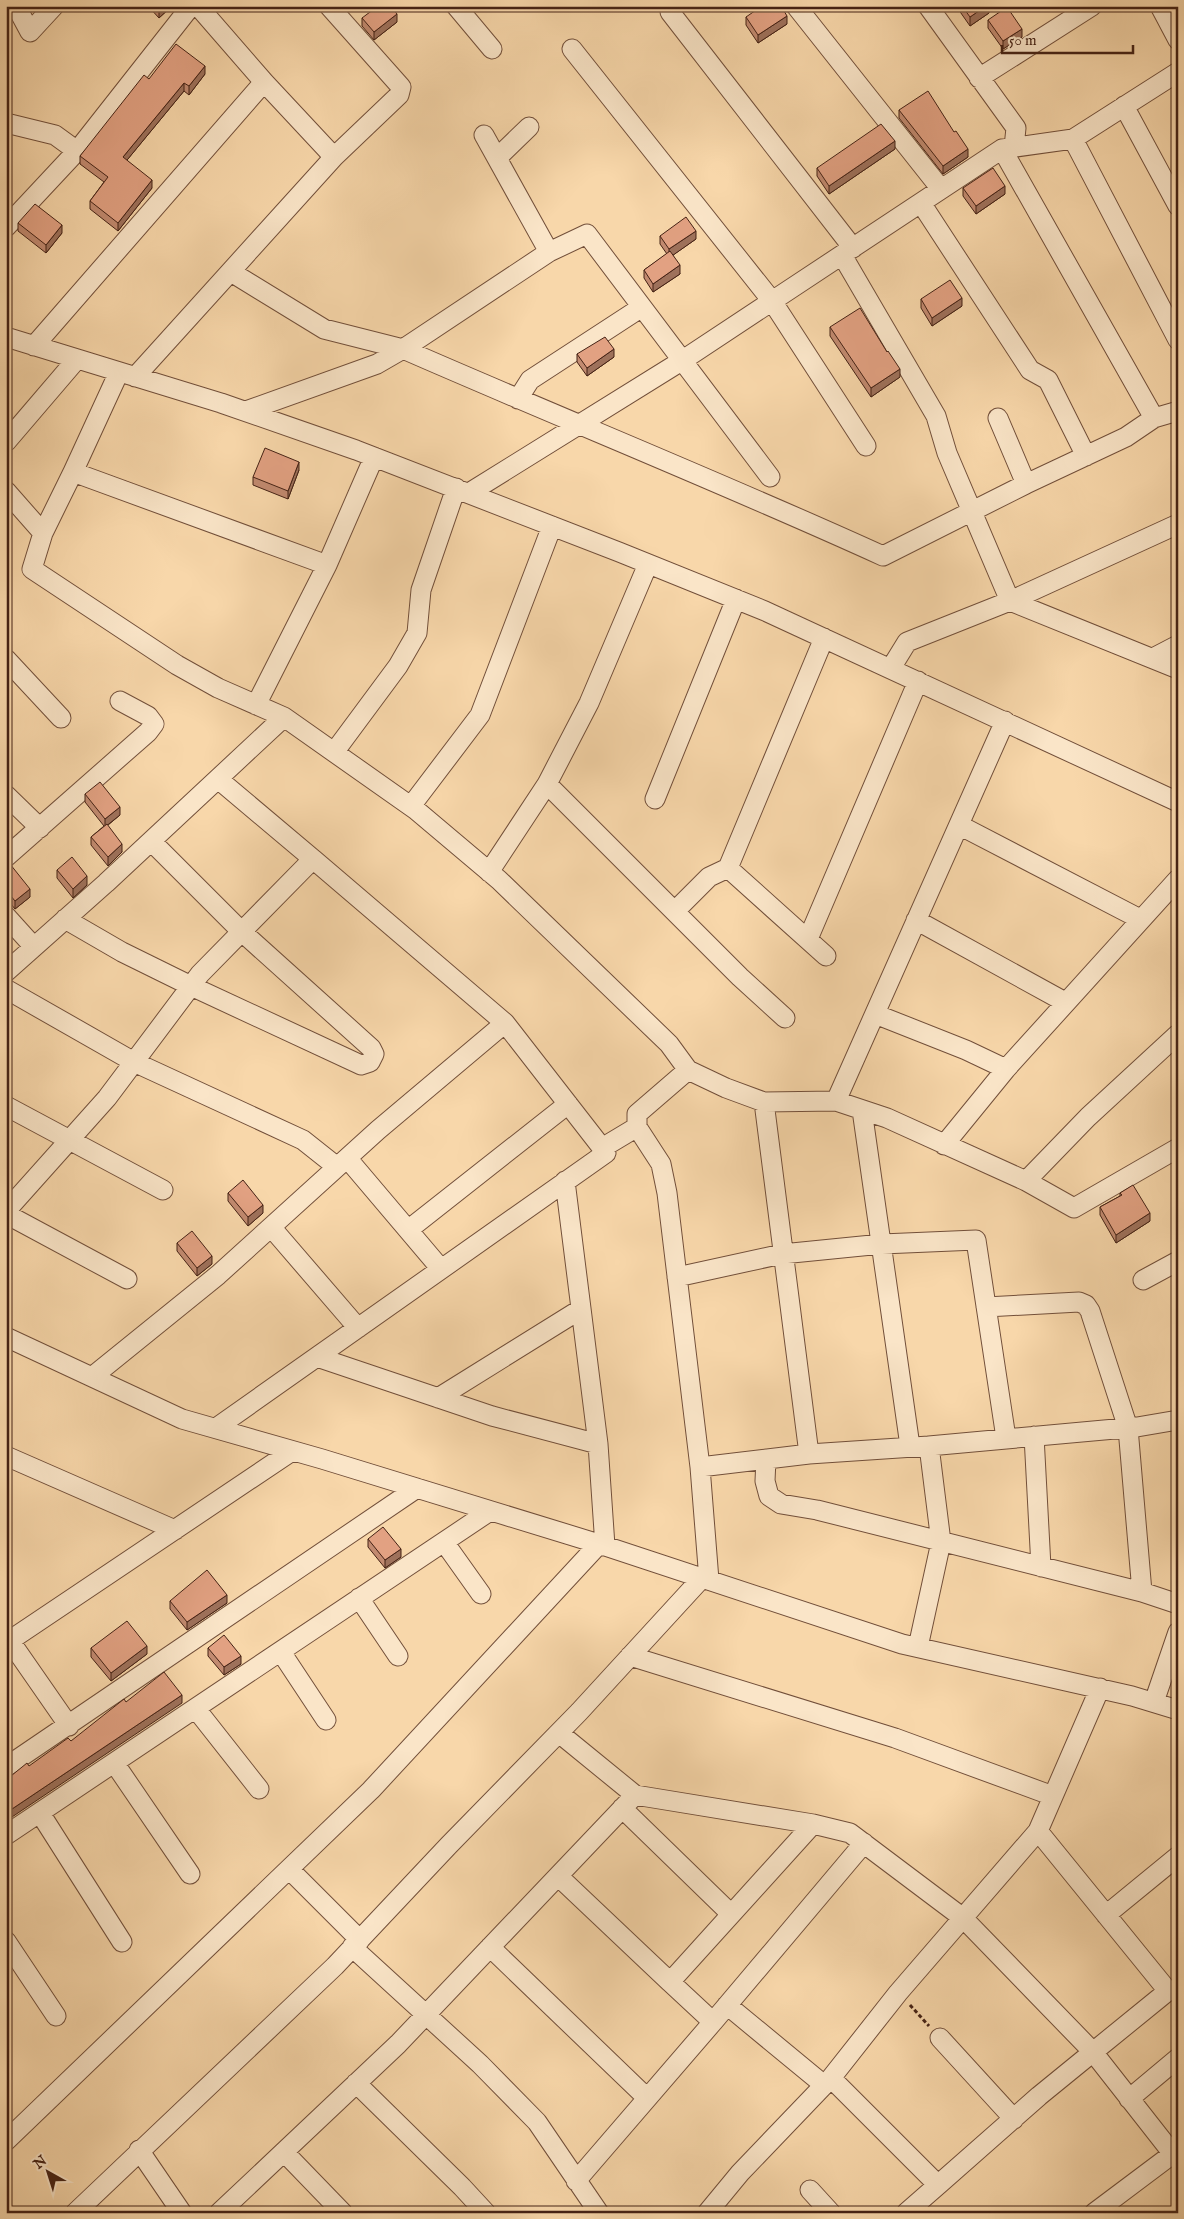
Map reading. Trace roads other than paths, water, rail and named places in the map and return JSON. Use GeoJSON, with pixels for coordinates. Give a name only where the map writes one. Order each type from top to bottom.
{"type":"FeatureCollection","features":[{"type":"Feature","properties":{"kind":"street"},"geometry":{"type":"LineString","coordinates":[[16,6],[30,32],[54,6]]}},
{"type":"Feature","properties":{"kind":"street"},"geometry":{"type":"LineString","coordinates":[[7,226],[76,151],[191,6]]}},
{"type":"Feature","properties":{"kind":"street"},"geometry":{"type":"LineString","coordinates":[[198,6],[334,158]]}},
{"type":"Feature","properties":{"kind":"street"},"geometry":{"type":"LineString","coordinates":[[329,6],[401,87],[400,95],[334,158],[231,272],[127,374],[73,472],[43,532],[32,568],[177,665],[218,688],[284,717],[411,806],[490,872],[669,1044],[688,1070],[726,1088],[764,1102],[836,1101],[887,1118],[1026,1181],[1074,1208],[1178,1148]]}},
{"type":"Feature","properties":{"kind":"street"},"geometry":{"type":"LineString","coordinates":[[456,6],[492,49]]}},
{"type":"Feature","properties":{"kind":"street"},"geometry":{"type":"LineString","coordinates":[[796,6],[942,189]]}},
{"type":"Feature","properties":{"kind":"street"},"geometry":{"type":"LineString","coordinates":[[928,6],[1016,128],[1008,148]]}},
{"type":"Feature","properties":{"kind":"street"},"geometry":{"type":"LineString","coordinates":[[979,78],[1092,6]]}},
{"type":"Feature","properties":{"kind":"street"},"geometry":{"type":"LineString","coordinates":[[1160,6],[1178,40]]}},
{"type":"Feature","properties":{"kind":"street"},"geometry":{"type":"LineString","coordinates":[[670,12],[848,251],[936,416],[947,453],[1010,601],[1178,669]]}},
{"type":"Feature","properties":{"kind":"street"},"geometry":{"type":"LineString","coordinates":[[572,49],[772,301],[866,446]]}},
{"type":"Feature","properties":{"kind":"street"},"geometry":{"type":"LineString","coordinates":[[335,751],[398,666],[416,633],[421,590],[462,490],[578,425],[683,360],[942,189],[1008,148],[1073,139],[1177,75]]}},
{"type":"Feature","properties":{"kind":"street"},"geometry":{"type":"LineString","coordinates":[[34,346],[264,82]]}},
{"type":"Feature","properties":{"kind":"street"},"geometry":{"type":"LineString","coordinates":[[1124,106],[1178,206]]}},
{"type":"Feature","properties":{"kind":"street"},"geometry":{"type":"LineString","coordinates":[[6,123],[55,135],[76,151]]}},
{"type":"Feature","properties":{"kind":"street"},"geometry":{"type":"LineString","coordinates":[[496,158],[529,127]]}},
{"type":"Feature","properties":{"kind":"street"},"geometry":{"type":"LineString","coordinates":[[484,136],[549,252]]}},
{"type":"Feature","properties":{"kind":"street"},"geometry":{"type":"LineString","coordinates":[[1073,139],[1178,340]]}},
{"type":"Feature","properties":{"kind":"street"},"geometry":{"type":"LineString","coordinates":[[1008,148],[1154,418]]}},
{"type":"Feature","properties":{"kind":"street"},"geometry":{"type":"LineString","coordinates":[[921,203],[1030,370],[1048,380],[1086,456]]}},
{"type":"Feature","properties":{"kind":"street"},"geometry":{"type":"LineString","coordinates":[[246,411],[377,364],[403,349],[549,252],[587,234],[770,477]]}},
{"type":"Feature","properties":{"kind":"street"},"geometry":{"type":"LineString","coordinates":[[231,272],[324,329],[403,349],[798,517],[883,556],[1026,484],[1126,437],[1154,418],[1178,411]]}},
{"type":"Feature","properties":{"kind":"street"},"geometry":{"type":"LineString","coordinates":[[518,399],[530,380],[642,307]]}},
{"type":"Feature","properties":{"kind":"street"},"geometry":{"type":"LineString","coordinates":[[6,337],[246,411],[374,456],[462,490],[736,599],[891,668],[1178,802]]}},
{"type":"Feature","properties":{"kind":"street"},"geometry":{"type":"LineString","coordinates":[[6,442],[77,359]]}},
{"type":"Feature","properties":{"kind":"street"},"geometry":{"type":"LineString","coordinates":[[998,418],[1026,484]]}},
{"type":"Feature","properties":{"kind":"street"},"geometry":{"type":"LineString","coordinates":[[256,705],[327,565],[374,456]]}},
{"type":"Feature","properties":{"kind":"street"},"geometry":{"type":"LineString","coordinates":[[73,472],[327,565]]}},
{"type":"Feature","properties":{"kind":"street"},"geometry":{"type":"LineString","coordinates":[[6,491],[43,532]]}},
{"type":"Feature","properties":{"kind":"street"},"geometry":{"type":"LineString","coordinates":[[891,668],[907,642],[1010,601],[1178,524]]}},
{"type":"Feature","properties":{"kind":"street"},"geometry":{"type":"LineString","coordinates":[[411,806],[480,715],[552,526]]}},
{"type":"Feature","properties":{"kind":"street"},"geometry":{"type":"LineString","coordinates":[[490,872],[547,784],[589,703],[648,564]]}},
{"type":"Feature","properties":{"kind":"street"},"geometry":{"type":"LineString","coordinates":[[655,799],[736,599]]}},
{"type":"Feature","properties":{"kind":"street"},"geometry":{"type":"LineString","coordinates":[[675,912],[709,877],[728,868],[824,638]]}},
{"type":"Feature","properties":{"kind":"street"},"geometry":{"type":"LineString","coordinates":[[1153,658],[1178,645]]}},
{"type":"Feature","properties":{"kind":"street"},"geometry":{"type":"LineString","coordinates":[[9,668],[61,718]]}},
{"type":"Feature","properties":{"kind":"street"},"geometry":{"type":"LineString","coordinates":[[808,939],[918,681]]}},
{"type":"Feature","properties":{"kind":"street"},"geometry":{"type":"LineString","coordinates":[[6,857],[148,732],[154,724],[148,716],[120,701]]}},
{"type":"Feature","properties":{"kind":"street"},"geometry":{"type":"LineString","coordinates":[[6,972],[152,841],[284,717]]}},
{"type":"Feature","properties":{"kind":"street"},"geometry":{"type":"LineString","coordinates":[[836,1101],[1005,721]]}},
{"type":"Feature","properties":{"kind":"street"},"geometry":{"type":"LineString","coordinates":[[216,1428],[606,1153],[505,1023],[218,779]]}},
{"type":"Feature","properties":{"kind":"street"},"geometry":{"type":"LineString","coordinates":[[547,784],[675,912],[785,1018]]}},
{"type":"Feature","properties":{"kind":"street"},"geometry":{"type":"LineString","coordinates":[[6,795],[40,828]]}},
{"type":"Feature","properties":{"kind":"street"},"geometry":{"type":"LineString","coordinates":[[958,825],[1140,919]]}},
{"type":"Feature","properties":{"kind":"street"},"geometry":{"type":"LineString","coordinates":[[65,919],[122,952],[191,986],[361,1065],[370,1062],[374,1054],[371,1048],[241,931],[152,841]]}},
{"type":"Feature","properties":{"kind":"street"},"geometry":{"type":"LineString","coordinates":[[127,1279],[6,1212],[107,1098],[200,974],[313,859]]}},
{"type":"Feature","properties":{"kind":"street"},"geometry":{"type":"LineString","coordinates":[[728,868],[826,956]]}},
{"type":"Feature","properties":{"kind":"street"},"geometry":{"type":"LineString","coordinates":[[944,1145],[1006,1069],[1178,879]]}},
{"type":"Feature","properties":{"kind":"street"},"geometry":{"type":"LineString","coordinates":[[6,916],[34,947]]}},
{"type":"Feature","properties":{"kind":"street"},"geometry":{"type":"LineString","coordinates":[[916,920],[1065,1002]]}},
{"type":"Feature","properties":{"kind":"street"},"geometry":{"type":"LineString","coordinates":[[6,989],[134,1062],[303,1140],[342,1163],[408,1230],[441,1269]]}},
{"type":"Feature","properties":{"kind":"street"},"geometry":{"type":"LineString","coordinates":[[875,1014],[966,1050],[1006,1069]]}},
{"type":"Feature","properties":{"kind":"street"},"geometry":{"type":"LineString","coordinates":[[92,1377],[218,1275],[342,1163],[505,1023]]}},
{"type":"Feature","properties":{"kind":"street"},"geometry":{"type":"LineString","coordinates":[[1026,1181],[1088,1117],[1178,1034]]}},
{"type":"Feature","properties":{"kind":"street"},"geometry":{"type":"LineString","coordinates":[[74,2213],[356,1943],[706,1579],[700,1468],[662,1164],[638,1127],[638,1114],[688,1070]]}},
{"type":"Feature","properties":{"kind":"street"},"geometry":{"type":"LineString","coordinates":[[764,1102],[809,1454]]}},
{"type":"Feature","properties":{"kind":"street"},"geometry":{"type":"LineString","coordinates":[[408,1230],[568,1104]]}},
{"type":"Feature","properties":{"kind":"street"},"geometry":{"type":"LineString","coordinates":[[6,1106],[163,1190]]}},
{"type":"Feature","properties":{"kind":"street"},"geometry":{"type":"LineString","coordinates":[[862,1110],[910,1446]]}},
{"type":"Feature","properties":{"kind":"street"},"geometry":{"type":"LineString","coordinates":[[602,1148],[638,1127]]}},
{"type":"Feature","properties":{"kind":"street"},"geometry":{"type":"LineString","coordinates":[[6,2141],[371,1790],[602,1545],[598,1444],[565,1181]]}},
{"type":"Feature","properties":{"kind":"street"},"geometry":{"type":"LineString","coordinates":[[272,1227],[358,1328]]}},
{"type":"Feature","properties":{"kind":"street"},"geometry":{"type":"LineString","coordinates":[[677,1277],[782,1254],[882,1244],[976,1240],[1006,1438]]}},
{"type":"Feature","properties":{"kind":"street"},"geometry":{"type":"LineString","coordinates":[[1143,1280],[1178,1261]]}},
{"type":"Feature","properties":{"kind":"street"},"geometry":{"type":"LineString","coordinates":[[986,1307],[1071,1302],[1086,1305],[1094,1319],[1128,1428],[1142,1592]]}},
{"type":"Feature","properties":{"kind":"street"},"geometry":{"type":"LineString","coordinates":[[438,1398],[581,1309]]}},
{"type":"Feature","properties":{"kind":"street"},"geometry":{"type":"LineString","coordinates":[[6,1337],[182,1418],[602,1545],[893,1641],[1100,1688],[1178,1710]]}},
{"type":"Feature","properties":{"kind":"street"},"geometry":{"type":"LineString","coordinates":[[317,1357],[492,1416],[598,1444]]}},
{"type":"Feature","properties":{"kind":"street"},"geometry":{"type":"LineString","coordinates":[[700,1468],[809,1454],[929,1446],[1128,1428],[1178,1420]]}},
{"type":"Feature","properties":{"kind":"street"},"geometry":{"type":"LineString","coordinates":[[1034,1436],[1041,1567]]}},
{"type":"Feature","properties":{"kind":"street"},"geometry":{"type":"LineString","coordinates":[[918,1647],[941,1542],[929,1446]]}},
{"type":"Feature","properties":{"kind":"street"},"geometry":{"type":"LineString","coordinates":[[69,1726],[8,1642],[292,1450]]}},
{"type":"Feature","properties":{"kind":"street"},"geometry":{"type":"LineString","coordinates":[[766,1459],[765,1481],[770,1496],[781,1504],[817,1510],[1142,1592],[1178,1604]]}},
{"type":"Feature","properties":{"kind":"street"},"geometry":{"type":"LineString","coordinates":[[8,1460],[175,1530]]}},
{"type":"Feature","properties":{"kind":"street"},"geometry":{"type":"LineString","coordinates":[[6,1767],[417,1488]]}},
{"type":"Feature","properties":{"kind":"street"},"geometry":{"type":"LineString","coordinates":[[6,1835],[115,1764],[490,1511]]}},
{"type":"Feature","properties":{"kind":"street"},"geometry":{"type":"LineString","coordinates":[[444,1542],[481,1594]]}},
{"type":"Feature","properties":{"kind":"street"},"geometry":{"type":"LineString","coordinates":[[359,1598],[398,1656]]}},
{"type":"Feature","properties":{"kind":"street"},"geometry":{"type":"LineString","coordinates":[[1154,1702],[1178,1632]]}},
{"type":"Feature","properties":{"kind":"street"},"geometry":{"type":"LineString","coordinates":[[281,1652],[326,1720]]}},
{"type":"Feature","properties":{"kind":"street"},"geometry":{"type":"LineString","coordinates":[[630,1656],[895,1738],[1053,1796]]}},
{"type":"Feature","properties":{"kind":"street"},"geometry":{"type":"LineString","coordinates":[[707,2213],[740,2173],[828,2081],[898,1992],[1038,1831],[1100,1688]]}},
{"type":"Feature","properties":{"kind":"street"},"geometry":{"type":"LineString","coordinates":[[196,1709],[259,1789]]}},
{"type":"Feature","properties":{"kind":"street"},"geometry":{"type":"LineString","coordinates":[[559,1732],[628,1801],[731,1914]]}},
{"type":"Feature","properties":{"kind":"street"},"geometry":{"type":"LineString","coordinates":[[115,1764],[190,1874]]}},
{"type":"Feature","properties":{"kind":"street"},"geometry":{"type":"LineString","coordinates":[[628,1801],[814,1824],[850,1833],[963,1918],[1093,2052],[1175,2152],[1094,2213]]}},
{"type":"Feature","properties":{"kind":"street"},"geometry":{"type":"LineString","coordinates":[[219,2213],[425,2016],[628,1801]]}},
{"type":"Feature","properties":{"kind":"street"},"geometry":{"type":"LineString","coordinates":[[40,1813],[122,1942]]}},
{"type":"Feature","properties":{"kind":"street"},"geometry":{"type":"LineString","coordinates":[[670,1982],[814,1824]]}},
{"type":"Feature","properties":{"kind":"street"},"geometry":{"type":"LineString","coordinates":[[906,2213],[1093,2052],[1173,1987],[1106,1915],[1038,1831]]}},
{"type":"Feature","properties":{"kind":"street"},"geometry":{"type":"LineString","coordinates":[[576,2180],[728,2005],[864,1843]]}},
{"type":"Feature","properties":{"kind":"street"},"geometry":{"type":"LineString","coordinates":[[1106,1915],[1178,1856]]}},
{"type":"Feature","properties":{"kind":"street"},"geometry":{"type":"LineString","coordinates":[[289,1869],[425,2016],[480,2064],[536,2122],[599,2213]]}},
{"type":"Feature","properties":{"kind":"street"},"geometry":{"type":"LineString","coordinates":[[558,1876],[713,2022]]}},
{"type":"Feature","properties":{"kind":"street"},"geometry":{"type":"LineString","coordinates":[[6,1941],[56,2016]]}},
{"type":"Feature","properties":{"kind":"street"},"geometry":{"type":"LineString","coordinates":[[490,1947],[647,2098]]}},
{"type":"Feature","properties":{"kind":"street"},"geometry":{"type":"LineString","coordinates":[[728,2005],[828,2081],[938,2185]]}},
{"type":"Feature","properties":{"kind":"street"},"geometry":{"type":"LineString","coordinates":[[940,2038],[1014,2119]]}},
{"type":"Feature","properties":{"kind":"street"},"geometry":{"type":"LineString","coordinates":[[1130,2099],[1178,2058]]}},
{"type":"Feature","properties":{"kind":"street"},"geometry":{"type":"LineString","coordinates":[[356,2083],[486,2213]]}},
{"type":"Feature","properties":{"kind":"street"},"geometry":{"type":"LineString","coordinates":[[139,2150],[182,2213]]}},
{"type":"Feature","properties":{"kind":"street"},"geometry":{"type":"LineString","coordinates":[[284,2152],[343,2213]]}},
{"type":"Feature","properties":{"kind":"street"},"geometry":{"type":"LineString","coordinates":[[810,2190],[831,2213]]}}]}
